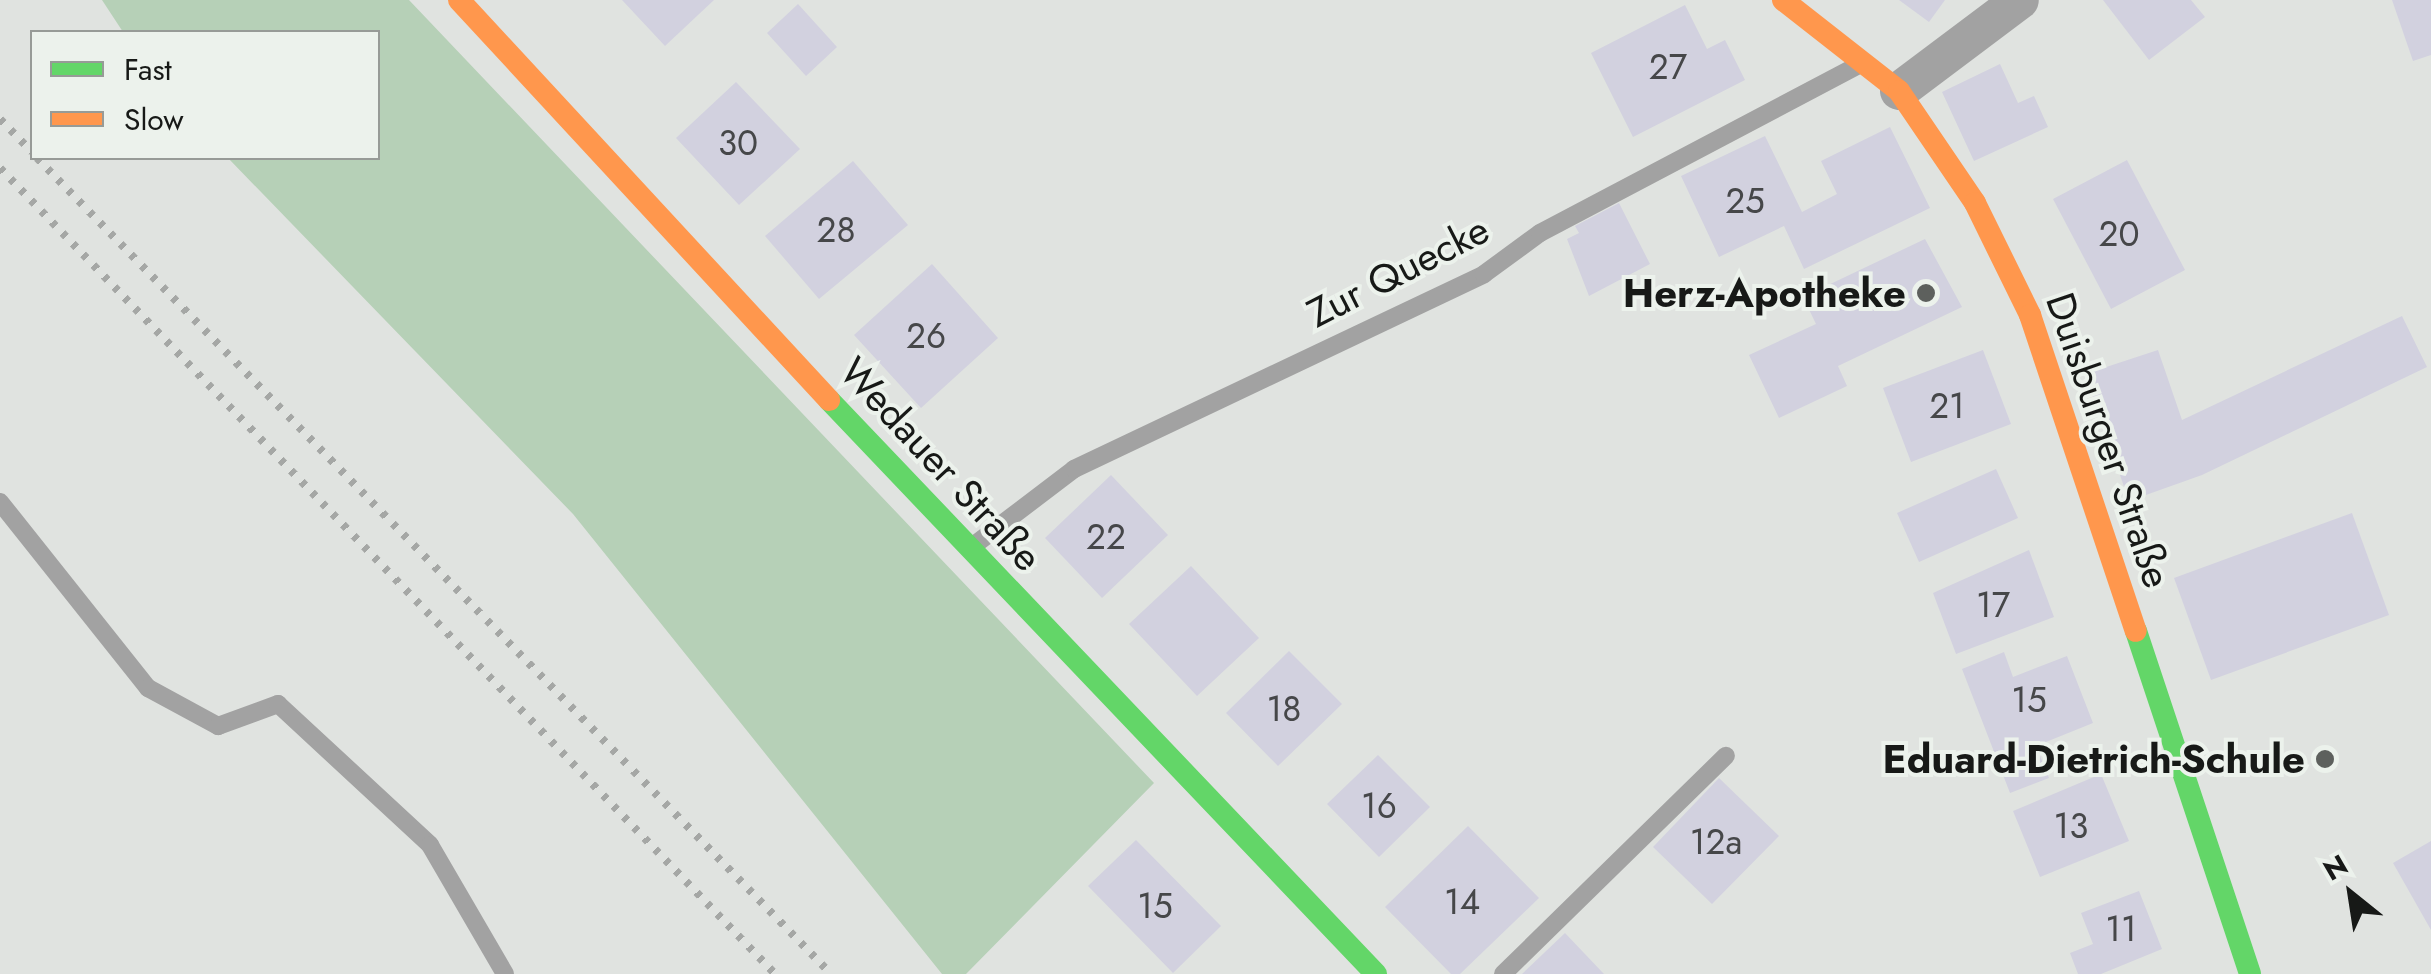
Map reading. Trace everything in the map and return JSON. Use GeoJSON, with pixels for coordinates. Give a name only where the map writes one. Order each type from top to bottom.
{"type":"FeatureCollection","features":[{"type":"Feature","properties":{"kind":"street","name":"Wedauer Straße"},"geometry":{"type":"LineString","coordinates":[[459,0],[968,550],[1376,974]]}},
{"type":"Feature","properties":{"kind":"street","name":"Duisburger Straße"},"geometry":{"type":"LineString","coordinates":[[1783,0],[1866,61],[1898,92],[1975,204],[2030,315],[2250,974]]}},
{"type":"Feature","properties":{"kind":"street"},"geometry":{"type":"LineString","coordinates":[[1898,92],[2020,0]]}},
{"type":"Feature","properties":{"kind":"lane","name":"Zur Quecke"},"geometry":{"type":"LineString","coordinates":[[968,550],[1074,469],[1484,274],[1540,233],[1866,61]]}},
{"type":"Feature","properties":{"kind":"lane"},"geometry":{"type":"LineString","coordinates":[[0,502],[148,688],[218,726],[278,704],[430,845],[505,974]]}},
{"type":"Feature","properties":{"kind":"lane"},"geometry":{"type":"LineString","coordinates":[[1503,974],[1726,756]]}},
{"type":"Feature","properties":{"kind":"green space"},"geometry":{"type":"Polygon","coordinates":[[[102,0],[409,0],[1154,783],[966,974],[942,974],[573,514],[230,160],[380,160],[380,30],[122,30],[102,0]]]}},
{"type":"Feature","properties":{"kind":"building"},"geometry":{"type":"Polygon","coordinates":[[[622,0],[714,0],[665,46],[622,0]]]}},
{"type":"Feature","properties":{"kind":"building"},"geometry":{"type":"Polygon","coordinates":[[[1899,0],[1945,0],[1929,22],[1899,0]]]}},
{"type":"Feature","properties":{"kind":"building"},"geometry":{"type":"Polygon","coordinates":[[[2103,0],[2191,0],[2205,17],[2149,60],[2103,0]]]}},
{"type":"Feature","properties":{"kind":"building"},"geometry":{"type":"Polygon","coordinates":[[[2392,0],[2431,0],[2431,55],[2413,61],[2392,0]]]}},
{"type":"Feature","properties":{"kind":"building"},"geometry":{"type":"Polygon","coordinates":[[[798,4],[837,47],[806,76],[767,33],[798,4]]]}},
{"type":"Feature","properties":{"kind":"building"},"geometry":{"type":"Polygon","coordinates":[[[1685,5],[1707,49],[1725,40],[1745,80],[1633,137],[1591,53],[1685,5]]]}},
{"type":"Feature","properties":{"kind":"building"},"geometry":{"type":"Polygon","coordinates":[[[2000,64],[2018,103],[2034,96],[2048,127],[1974,161],[1942,92],[2000,64]]]}},
{"type":"Feature","properties":{"kind":"building"},"geometry":{"type":"Polygon","coordinates":[[[736,82],[800,149],[739,205],[676,138],[736,82]]]}},
{"type":"Feature","properties":{"kind":"building"},"geometry":{"type":"Polygon","coordinates":[[[1890,127],[1930,208],[1804,269],[1784,226],[1719,257],[1681,176],[1765,136],[1802,212],[1837,194],[1821,161],[1890,127]]]}},
{"type":"Feature","properties":{"kind":"building"},"geometry":{"type":"Polygon","coordinates":[[[2127,160],[2185,270],[2111,309],[2053,199],[2127,160]]]}},
{"type":"Feature","properties":{"kind":"building"},"geometry":{"type":"Polygon","coordinates":[[[853,161],[908,225],[819,299],[765,236],[853,161]]]}},
{"type":"Feature","properties":{"kind":"building"},"geometry":{"type":"Polygon","coordinates":[[[1619,203],[1650,264],[1589,296],[1567,239],[1579,233],[1575,226],[1619,203]]]}},
{"type":"Feature","properties":{"kind":"building"},"geometry":{"type":"Polygon","coordinates":[[[1925,239],[1962,307],[1838,366],[1847,386],[1779,418],[1749,355],[1816,324],[1803,297],[1925,239]]]}},
{"type":"Feature","properties":{"kind":"building"},"geometry":{"type":"Polygon","coordinates":[[[932,264],[998,338],[921,408],[854,335],[932,264]]]}},
{"type":"Feature","properties":{"kind":"building"},"geometry":{"type":"Polygon","coordinates":[[[2402,316],[2427,367],[2202,475],[2129,501],[2085,374],[2158,350],[2182,420],[2402,316]]]}},
{"type":"Feature","properties":{"kind":"building"},"geometry":{"type":"Polygon","coordinates":[[[1983,350],[2011,424],[1911,462],[1883,388],[1983,350]]]}},
{"type":"Feature","properties":{"kind":"building"},"geometry":{"type":"Polygon","coordinates":[[[1996,469],[2018,518],[1919,562],[1897,513],[1996,469]]]}},
{"type":"Feature","properties":{"kind":"building"},"geometry":{"type":"Polygon","coordinates":[[[1111,475],[1168,535],[1102,598],[1045,538],[1111,475]]]}},
{"type":"Feature","properties":{"kind":"building"},"geometry":{"type":"Polygon","coordinates":[[[2352,513],[2389,615],[2211,680],[2174,578],[2352,513]]]}},
{"type":"Feature","properties":{"kind":"building"},"geometry":{"type":"Polygon","coordinates":[[[2029,550],[2054,617],[1956,654],[1933,593],[2029,550]]]}},
{"type":"Feature","properties":{"kind":"building"},"geometry":{"type":"Polygon","coordinates":[[[1191,566],[1259,638],[1197,696],[1129,624],[1191,566]]]}},
{"type":"Feature","properties":{"kind":"building"},"geometry":{"type":"Polygon","coordinates":[[[1289,651],[1342,704],[1278,766],[1226,713],[1289,651]]]}},
{"type":"Feature","properties":{"kind":"building"},"geometry":{"type":"Polygon","coordinates":[[[2004,652],[2013,677],[2067,656],[2093,723],[2036,746],[2049,778],[2010,793],[1962,669],[2004,652]]]}},
{"type":"Feature","properties":{"kind":"building"},"geometry":{"type":"Polygon","coordinates":[[[1378,755],[1430,807],[1379,857],[1327,804],[1378,755]]]}},
{"type":"Feature","properties":{"kind":"building"},"geometry":{"type":"Polygon","coordinates":[[[2101,774],[2129,841],[2040,877],[2013,811],[2101,774]]]}},
{"type":"Feature","properties":{"kind":"building"},"geometry":{"type":"Polygon","coordinates":[[[1719,778],[1779,836],[1712,904],[1653,847],[1719,778]]]}},
{"type":"Feature","properties":{"kind":"building"},"geometry":{"type":"Polygon","coordinates":[[[1468,826],[1539,898],[1460,974],[1451,974],[1385,907],[1468,826]]]}},
{"type":"Feature","properties":{"kind":"building"},"geometry":{"type":"Polygon","coordinates":[[[1136,840],[1221,926],[1173,973],[1088,886],[1136,840]]]}},
{"type":"Feature","properties":{"kind":"building"},"geometry":{"type":"Polygon","coordinates":[[[2431,841],[2431,930],[2393,863],[2431,841]]]}},
{"type":"Feature","properties":{"kind":"building"},"geometry":{"type":"Polygon","coordinates":[[[2139,891],[2162,949],[2101,974],[2078,974],[2070,953],[2093,944],[2081,913],[2139,891]]]}},
{"type":"Feature","properties":{"kind":"building"},"geometry":{"type":"Polygon","coordinates":[[[1565,933],[1604,974],[1522,974],[1565,933]]]}},
{"type":"Feature","properties":{"kind":"railway"},"geometry":{"type":"LineString","coordinates":[[0,119],[30,150]]}},
{"type":"Feature","properties":{"kind":"railway"},"geometry":{"type":"LineString","coordinates":[[39,160],[831,974]]}},
{"type":"Feature","properties":{"kind":"railway"},"geometry":{"type":"LineString","coordinates":[[0,168],[775,974]]}},
{"type":"Feature","properties":{"kind":"traffic: fast"},"geometry":{"type":"LineString","coordinates":[[829,400],[1376,974]]}},
{"type":"Feature","properties":{"kind":"traffic: fast"},"geometry":{"type":"LineString","coordinates":[[2136,631],[2250,974]]}},
{"type":"Feature","properties":{"kind":"traffic: slow"},"geometry":{"type":"LineString","coordinates":[[459,0],[829,400]]}},
{"type":"Feature","properties":{"kind":"traffic: slow"},"geometry":{"type":"LineString","coordinates":[[1783,0],[1899,91],[1975,203],[2030,315],[2136,631]]}},
{"type":"Feature","properties":{"kind":"place","name":"Herz-Apotheke"},"geometry":{"type":"Point","coordinates":[1926,293]}},
{"type":"Feature","properties":{"kind":"place","name":"Eduard-Dietrich-Schule"},"geometry":{"type":"Point","coordinates":[2325,759]}}]}
